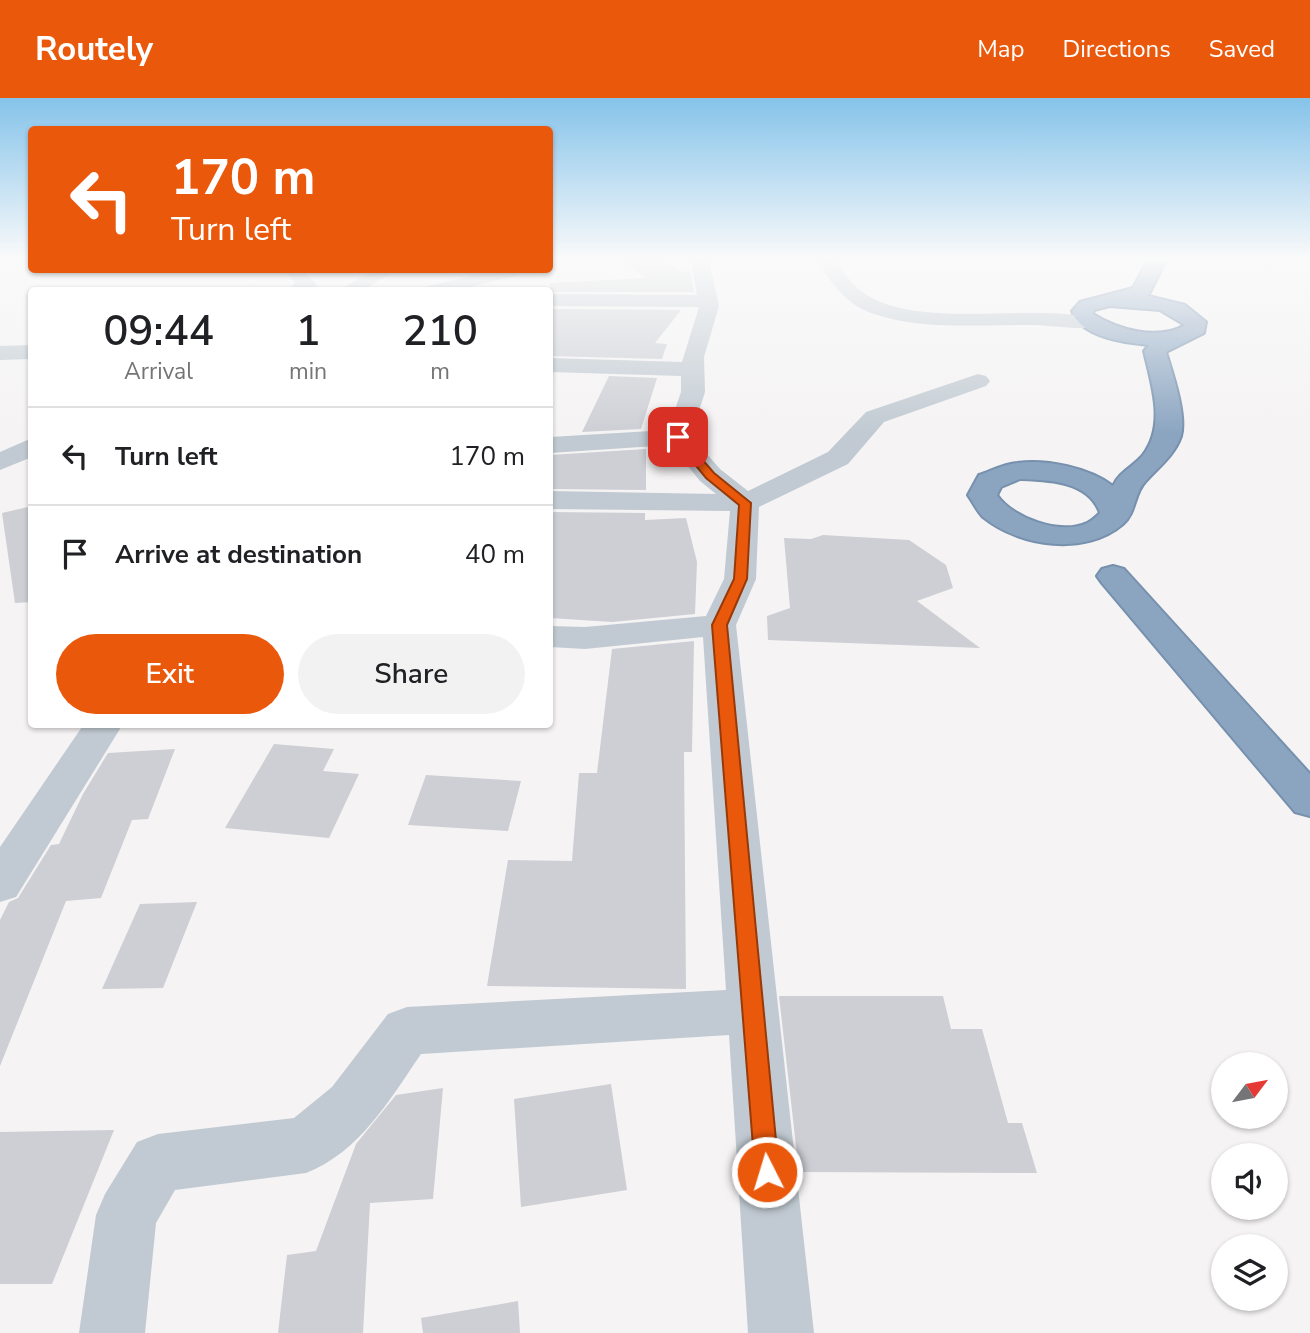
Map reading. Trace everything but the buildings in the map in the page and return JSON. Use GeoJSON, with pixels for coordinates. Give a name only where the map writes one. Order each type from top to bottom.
{"type":"FeatureCollection","features":[{"type":"Feature","properties":{"kind":"highway"},"geometry":{"type":"LineString","coordinates":[[1076,478],[1128,463],[1150,438],[1154,420],[1149,386],[1135,343],[1094,318]]}},
{"type":"Feature","properties":{"kind":"highway"},"geometry":{"type":"LineString","coordinates":[[1113,576],[1107,522],[1114,505],[1107,495],[1076,478],[1056,473],[1017,471],[1001,474],[981,488],[981,497],[987,508],[1017,526],[1048,533],[1081,534],[1107,522],[1130,480],[1152,462],[1163,447],[1170,422],[1155,351],[1161,344],[1196,328],[1196,322],[1191,318]]}},
{"type":"Feature","properties":{"kind":"highway"},"geometry":{"type":"LineString","coordinates":[[1123,334],[1178,337]]}},
{"type":"Feature","properties":{"kind":"highway"},"geometry":{"type":"LineString","coordinates":[[1048,533],[1113,576],[1310,801]]}},
{"type":"Feature","properties":{"kind":"street"},"geometry":{"type":"LineString","coordinates":[[678,437],[693,393],[693,369],[704,318]]}},
{"type":"Feature","properties":{"kind":"street"},"geometry":{"type":"LineString","coordinates":[[0,353],[28,352]]}},
{"type":"Feature","properties":{"kind":"street"},"geometry":{"type":"LineString","coordinates":[[553,365],[693,369]]}},
{"type":"Feature","properties":{"kind":"street"},"geometry":{"type":"LineString","coordinates":[[553,500],[745,503],[838,458],[875,417],[978,381]]}},
{"type":"Feature","properties":{"kind":"street"},"geometry":{"type":"LineString","coordinates":[[553,445],[678,437]]}},
{"type":"Feature","properties":{"kind":"street"},"geometry":{"type":"LineString","coordinates":[[678,437],[710,475],[745,503]]}},
{"type":"Feature","properties":{"kind":"street"},"geometry":{"type":"LineString","coordinates":[[0,462],[28,448]]}},
{"type":"Feature","properties":{"kind":"street"},"geometry":{"type":"LineString","coordinates":[[0,462],[28,470]]}},
{"type":"Feature","properties":{"kind":"street"},"geometry":{"type":"LineString","coordinates":[[745,503],[740,579],[719,625],[780,1333]]}},
{"type":"Feature","properties":{"kind":"street"},"geometry":{"type":"LineString","coordinates":[[553,637],[585,638],[719,625]]}},
{"type":"Feature","properties":{"kind":"street"},"geometry":{"type":"LineString","coordinates":[[0,884],[101,728]]}},
{"type":"Feature","properties":{"kind":"street"},"geometry":{"type":"LineString","coordinates":[[112,1333],[126,1215],[158,1163],[306,1145],[352,1106],[407,1031],[754,1011]]}},
{"type":"Feature","properties":{"kind":"route"},"geometry":{"type":"LineString","coordinates":[[678,437],[710,475],[745,503],[740,579],[719,625],[767,1172]]}}]}
